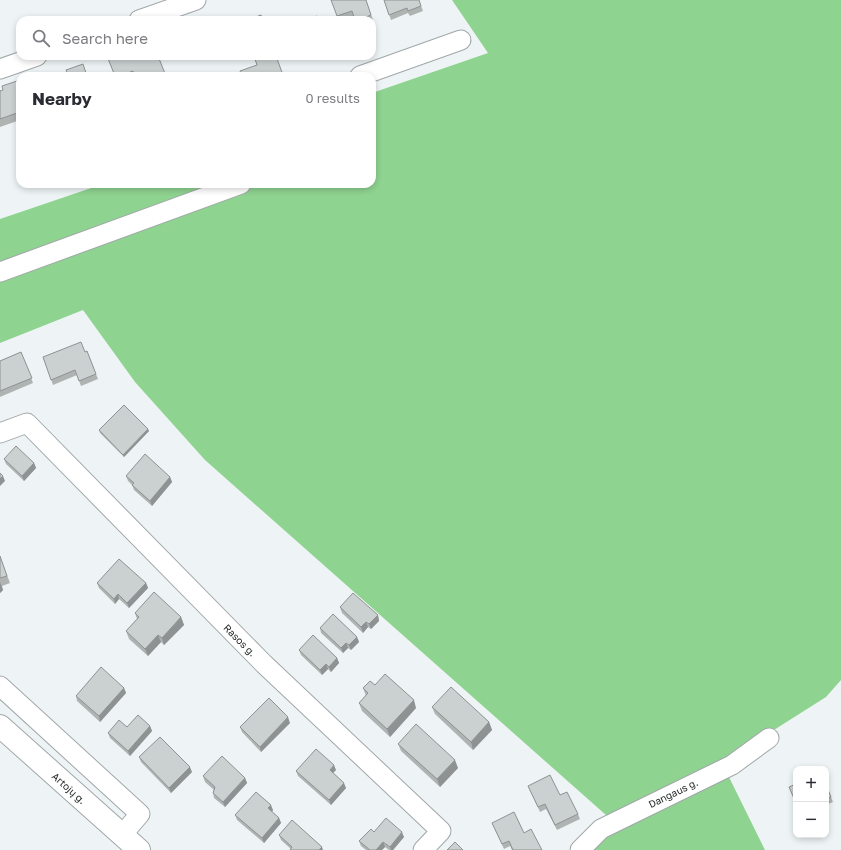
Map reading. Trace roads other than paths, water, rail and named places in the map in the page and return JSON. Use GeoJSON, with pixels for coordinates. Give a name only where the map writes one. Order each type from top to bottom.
{"type":"FeatureCollection","features":[{"type":"Feature","properties":{"kind":"main road","name":"Artojų g."},"geometry":{"type":"LineString","coordinates":[[0,726],[139,850]]}},
{"type":"Feature","properties":{"kind":"street"},"geometry":{"type":"LineString","coordinates":[[150,16],[196,0]]}},
{"type":"Feature","properties":{"kind":"street"},"geometry":{"type":"LineString","coordinates":[[371,72],[461,40]]}},
{"type":"Feature","properties":{"kind":"street"},"geometry":{"type":"LineString","coordinates":[[0,69],[26,60]]}},
{"type":"Feature","properties":{"kind":"street"},"geometry":{"type":"LineString","coordinates":[[0,272],[230,188]]}},
{"type":"Feature","properties":{"kind":"street","name":"Rasos g."},"geometry":{"type":"LineString","coordinates":[[0,433],[27,423],[264,664],[441,831],[423,850]]}},
{"type":"Feature","properties":{"kind":"street"},"geometry":{"type":"LineString","coordinates":[[0,686],[140,814],[122,835]]}},
{"type":"Feature","properties":{"kind":"street","name":"Dangaus g."},"geometry":{"type":"LineString","coordinates":[[580,850],[601,829],[732,765],[769,738]]}}]}
